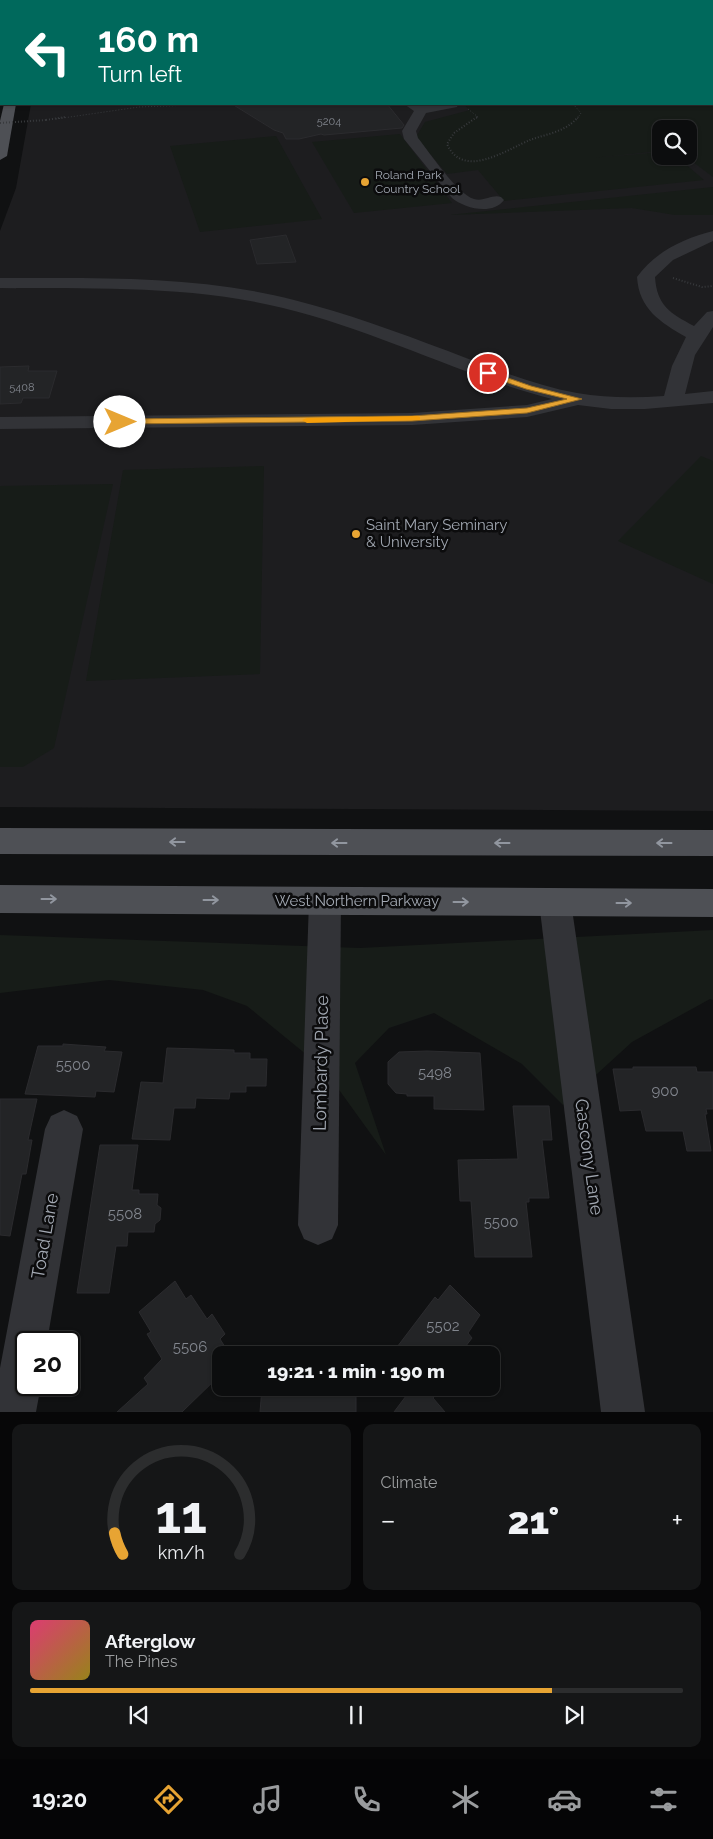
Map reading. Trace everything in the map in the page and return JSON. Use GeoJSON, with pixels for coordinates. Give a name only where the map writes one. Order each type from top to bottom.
{"type":"FeatureCollection","features":[{"type":"Feature","properties":{"kind":"main road"},"geometry":{"type":"LineString","coordinates":[[0,156],[10,105]]}},
{"type":"Feature","properties":{"kind":"main road"},"geometry":{"type":"LineString","coordinates":[[0,841],[713,843]]}},
{"type":"Feature","properties":{"kind":"main road","name":"West Northern Parkway"},"geometry":{"type":"LineString","coordinates":[[0,899],[713,903]]}},
{"type":"Feature","properties":{"kind":"street"},"geometry":{"type":"LineString","coordinates":[[440,105],[415,107],[409,131],[411,138],[456,195],[464,202],[477,205],[490,204],[496,200]]}},
{"type":"Feature","properties":{"kind":"street"},"geometry":{"type":"LineString","coordinates":[[695,334],[652,306],[647,297],[646,277],[660,261],[689,245],[713,236]]}},
{"type":"Feature","properties":{"kind":"street"},"geometry":{"type":"LineString","coordinates":[[0,283],[157,286],[261,298],[363,326],[501,379],[578,399],[636,403],[673,402],[713,397]]}},
{"type":"Feature","properties":{"kind":"street"},"geometry":{"type":"LineString","coordinates":[[673,402],[683,363],[695,334],[713,316]]}},
{"type":"Feature","properties":{"kind":"street"},"geometry":{"type":"LineString","coordinates":[[0,423],[412,419],[527,411],[578,399]]}},
{"type":"Feature","properties":{"kind":"street","name":"Lombardy Place"},"geometry":{"type":"LineString","coordinates":[[318,1225],[324,901]]}},
{"type":"Feature","properties":{"kind":"street","name":"Gascony Lane"},"geometry":{"type":"LineString","coordinates":[[555,902],[623,1412]]}},
{"type":"Feature","properties":{"kind":"street","name":"Toad Lane"},"geometry":{"type":"LineString","coordinates":[[28,1331],[64,1129]]}},
{"type":"Feature","properties":{"kind":"street","name":"Toad Lane"},"geometry":{"type":"LineString","coordinates":[[14,1412],[17,1396]]}},
{"type":"Feature","properties":{"kind":"path"},"geometry":{"type":"LineString","coordinates":[[0,122],[46,120],[139,107],[192,105]]}},
{"type":"Feature","properties":{"kind":"path"},"geometry":{"type":"LineString","coordinates":[[466,108],[478,117],[454,133],[447,144],[449,151],[459,158],[473,162],[493,159],[528,140],[572,123],[581,113],[574,105]]}},
{"type":"Feature","properties":{"kind":"path"},"geometry":{"type":"LineString","coordinates":[[670,277],[702,286],[713,286]]}},
{"type":"Feature","properties":{"kind":"shaded area","name":"Saint Mary Seminary & University"},"geometry":{"type":"Polygon","coordinates":[[[31,105],[713,105],[713,811],[0,807],[0,231],[16,188],[31,105]]]}},
{"type":"Feature","properties":{"kind":"shaded area"},"geometry":{"type":"Polygon","coordinates":[[[464,105],[713,105],[713,177],[697,165],[697,120],[652,120],[652,152],[593,158],[652,153],[652,165],[686,165],[704,180],[504,201],[478,170],[447,174],[416,137],[425,122],[470,110],[464,105]]]}},
{"type":"Feature","properties":{"kind":"shaded area"},"geometry":{"type":"Polygon","coordinates":[[[400,134],[452,203],[354,213],[312,142],[400,134]]]}},
{"type":"Feature","properties":{"kind":"shaded area"},"geometry":{"type":"Polygon","coordinates":[[[276,136],[322,219],[200,232],[170,146],[276,136]]]}},
{"type":"Feature","properties":{"kind":"shaded area"},"geometry":{"type":"Polygon","coordinates":[[[713,187],[713,215],[675,215],[632,208],[449,215],[713,187]]]}},
{"type":"Feature","properties":{"kind":"shaded area"},"geometry":{"type":"Polygon","coordinates":[[[701,456],[713,461],[713,584],[618,541],[701,456]]]}},
{"type":"Feature","properties":{"kind":"shaded area"},"geometry":{"type":"Polygon","coordinates":[[[264,466],[260,674],[86,681],[123,470],[264,466]]]}},
{"type":"Feature","properties":{"kind":"shaded area"},"geometry":{"type":"Polygon","coordinates":[[[113,484],[54,748],[23,767],[0,767],[0,486],[113,484]]]}},
{"type":"Feature","properties":{"kind":"shaded area"},"geometry":{"type":"Polygon","coordinates":[[[713,930],[713,1000],[710,999],[632,1042],[563,1105],[522,1064],[434,1013],[389,1028],[355,1063],[386,1155],[324,1069],[247,1006],[203,990],[109,980],[0,993],[0,935],[360,948],[713,930]]]}},
{"type":"Feature","properties":{"kind":"building"},"geometry":{"type":"Polygon","coordinates":[[[234,105],[388,105],[404,125],[402,128],[321,134],[299,139],[286,139],[283,133],[274,130],[234,105]]]}},
{"type":"Feature","properties":{"kind":"building"},"geometry":{"type":"Polygon","coordinates":[[[286,235],[296,262],[257,264],[250,240],[286,235]]]}},
{"type":"Feature","properties":{"kind":"building"},"geometry":{"type":"Polygon","coordinates":[[[29,366],[28,371],[57,371],[49,398],[23,398],[21,403],[0,404],[0,367],[29,366]]]}},
{"type":"Feature","properties":{"kind":"building"},"geometry":{"type":"Polygon","coordinates":[[[63,1044],[106,1047],[104,1051],[122,1052],[114,1092],[96,1091],[95,1097],[25,1094],[38,1046],[63,1046],[63,1044]]]}},
{"type":"Feature","properties":{"kind":"building"},"geometry":{"type":"Polygon","coordinates":[[[167,1048],[234,1050],[234,1053],[250,1053],[250,1059],[267,1059],[266,1086],[246,1086],[246,1092],[230,1092],[229,1099],[196,1098],[195,1108],[174,1108],[170,1140],[132,1139],[141,1082],[163,1083],[167,1048]]]}},
{"type":"Feature","properties":{"kind":"building"},"geometry":{"type":"Polygon","coordinates":[[[399,1052],[480,1053],[484,1110],[434,1109],[434,1096],[407,1096],[407,1094],[396,1093],[388,1084],[388,1062],[399,1052]]]}},
{"type":"Feature","properties":{"kind":"building"},"geometry":{"type":"Polygon","coordinates":[[[633,1067],[696,1067],[697,1072],[713,1072],[713,1109],[706,1109],[707,1114],[705,1114],[711,1151],[687,1151],[683,1131],[646,1131],[641,1110],[620,1111],[613,1069],[633,1069],[633,1067]]]}},
{"type":"Feature","properties":{"kind":"building"},"geometry":{"type":"Polygon","coordinates":[[[0,1099],[37,1099],[28,1140],[32,1140],[26,1174],[22,1174],[10,1236],[0,1235],[0,1099]]]}},
{"type":"Feature","properties":{"kind":"building"},"geometry":{"type":"Polygon","coordinates":[[[513,1106],[549,1106],[552,1140],[542,1140],[549,1198],[529,1198],[529,1202],[526,1202],[532,1257],[475,1257],[471,1201],[460,1201],[458,1160],[518,1159],[513,1106]]]}},
{"type":"Feature","properties":{"kind":"building"},"geometry":{"type":"Polygon","coordinates":[[[100,1145],[138,1145],[132,1190],[139,1190],[139,1194],[158,1194],[157,1205],[161,1208],[160,1220],[155,1224],[154,1232],[128,1232],[127,1246],[116,1246],[109,1293],[77,1293],[100,1145]]]}},
{"type":"Feature","properties":{"kind":"building"},"geometry":{"type":"Polygon","coordinates":[[[175,1281],[186,1299],[191,1295],[207,1319],[212,1314],[225,1334],[220,1339],[224,1346],[212,1346],[212,1383],[182,1412],[117,1412],[148,1384],[144,1378],[162,1359],[147,1334],[151,1332],[139,1312],[175,1281]]]}},
{"type":"Feature","properties":{"kind":"building"},"geometry":{"type":"Polygon","coordinates":[[[450,1285],[480,1315],[468,1333],[472,1338],[466,1346],[398,1346],[435,1297],[438,1300],[450,1285]]]}},
{"type":"Feature","properties":{"kind":"building"},"geometry":{"type":"Polygon","coordinates":[[[261,1396],[356,1396],[356,1412],[260,1412],[261,1396]]]}},
{"type":"Feature","properties":{"kind":"building"},"geometry":{"type":"Polygon","coordinates":[[[406,1396],[435,1396],[433,1398],[445,1412],[394,1412],[406,1396]]]}},
{"type":"Feature","properties":{"kind":"slow traffic"},"geometry":{"type":"LineString","coordinates":[[307,420],[417,418]]}},
{"type":"Feature","properties":{"kind":"place","name":"Roland Park Country School"},"geometry":{"type":"Point","coordinates":[365,182]}},
{"type":"Feature","properties":{"kind":"place","name":"Saint Mary Seminary & University"},"geometry":{"type":"Point","coordinates":[356,534]}},
{"type":"Feature","properties":{"kind":"route"},"geometry":{"type":"LineString","coordinates":[[120,422],[412,419],[527,411],[578,399],[529,388],[488,373]]}}]}
